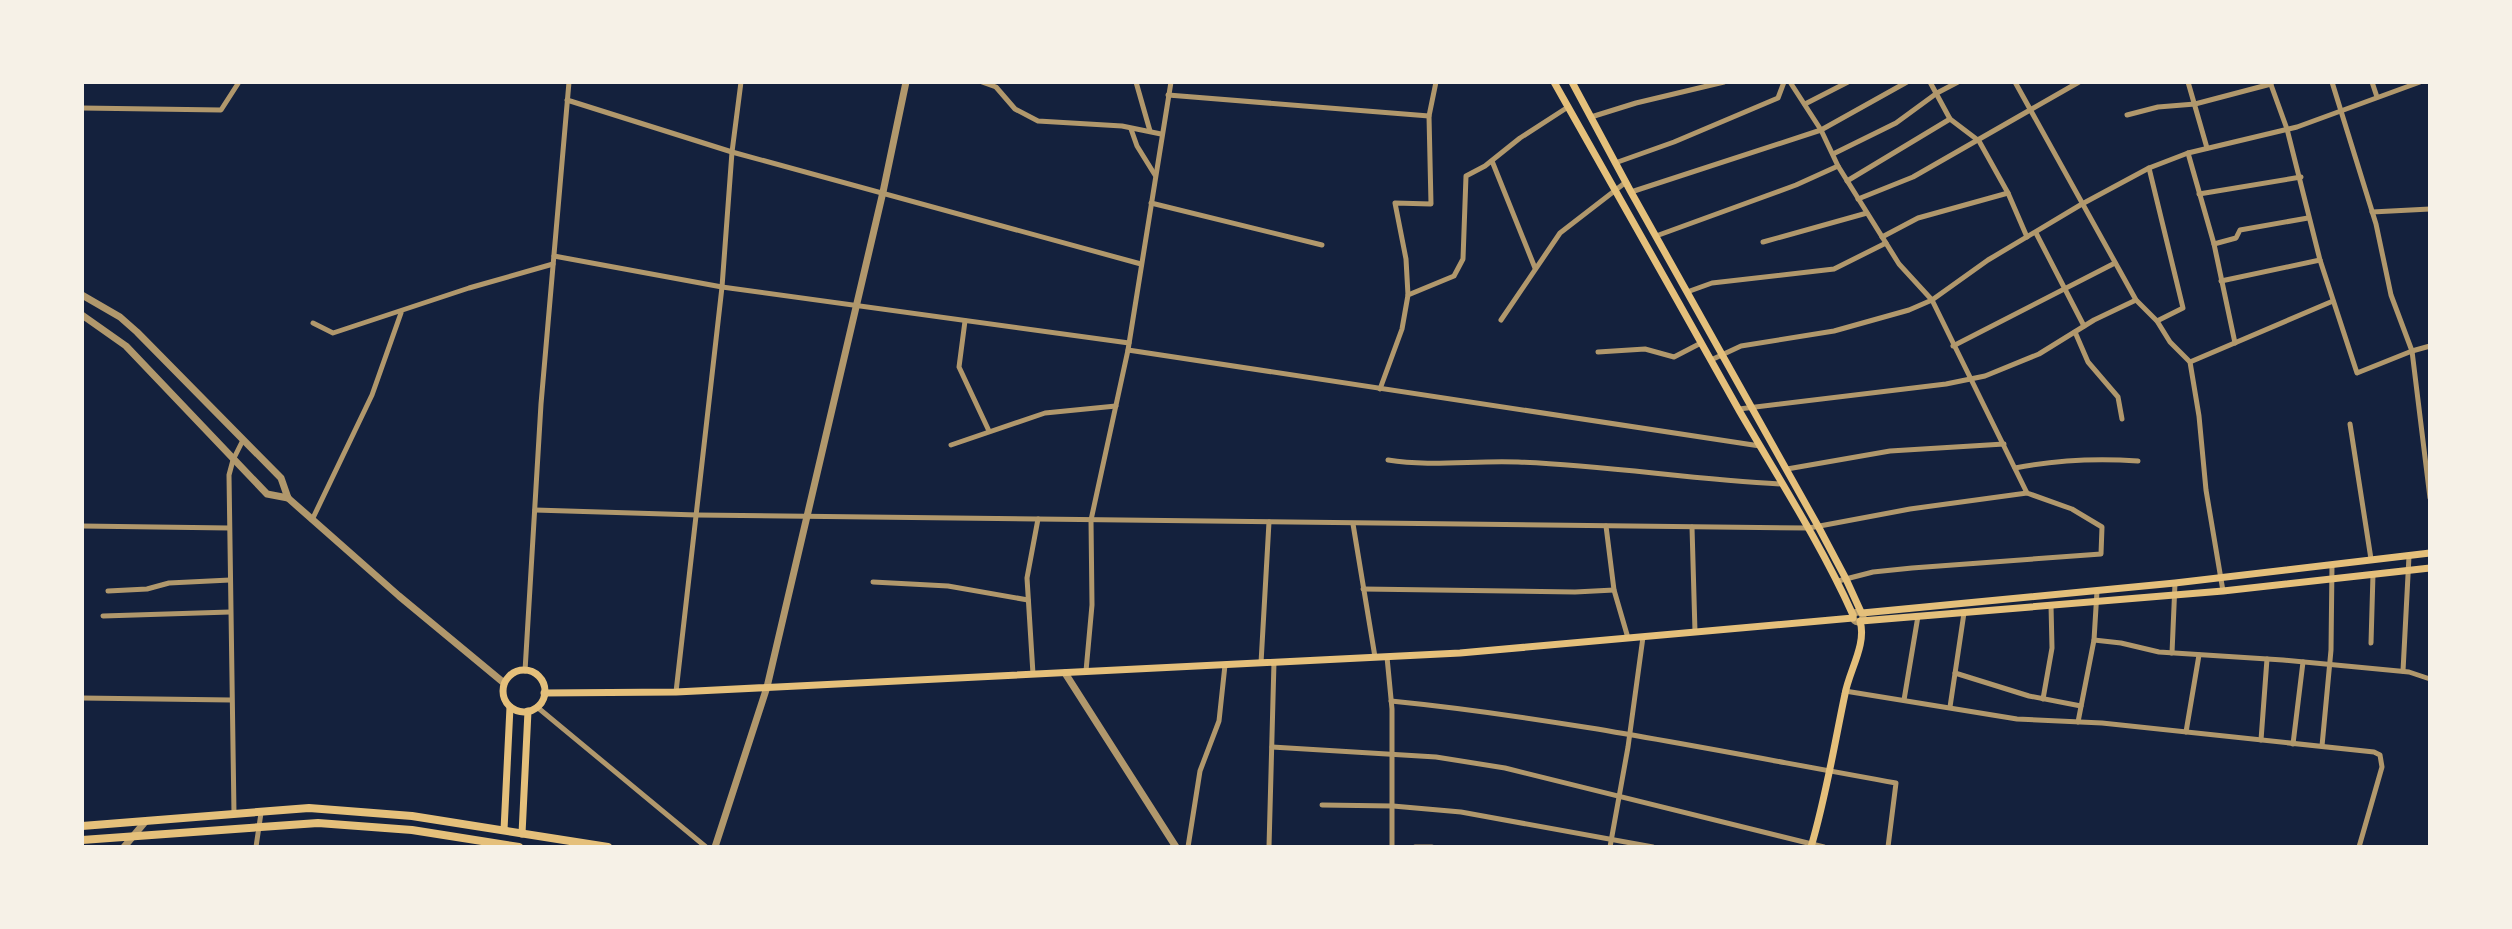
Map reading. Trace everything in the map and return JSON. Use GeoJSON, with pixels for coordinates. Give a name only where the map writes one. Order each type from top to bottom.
{"type":"FeatureCollection","features":[{"type":"Feature","properties":{"kind":"main road"},"geometry":{"type":"LineString","coordinates":[[1554,82],[1760,446],[1842,580]]}},
{"type":"Feature","properties":{"kind":"main road"},"geometry":{"type":"LineString","coordinates":[[1572,82],[1818,526],[1858,617],[1862,635],[1845,691],[1824,804],[1811,846]]}},
{"type":"Feature","properties":{"kind":"main road"},"geometry":{"type":"LineString","coordinates":[[544,693],[676,692],[1460,653],[1858,617],[2430,553]]}},
{"type":"Feature","properties":{"kind":"main road"},"geometry":{"type":"LineString","coordinates":[[1858,617],[1964,613],[2223,591],[2430,568]]}},
{"type":"Feature","properties":{"kind":"main road"},"geometry":{"type":"LineString","coordinates":[[525,671],[537,675],[544,686],[544,693],[537,707],[522,712],[510,707],[503,696],[504,683],[513,674],[525,671]]}},
{"type":"Feature","properties":{"kind":"main road"},"geometry":{"type":"LineString","coordinates":[[504,830],[510,707]]}},
{"type":"Feature","properties":{"kind":"main road"},"geometry":{"type":"LineString","coordinates":[[522,834],[528,711]]}},
{"type":"Feature","properties":{"kind":"main road"},"geometry":{"type":"LineString","coordinates":[[82,826],[309,808],[412,816],[607,847]]}},
{"type":"Feature","properties":{"kind":"main road"},"geometry":{"type":"LineString","coordinates":[[82,840],[334,824],[412,830],[519,847]]}},
{"type":"Feature","properties":{"kind":"street"},"geometry":{"type":"LineString","coordinates":[[82,108],[221,110],[239,82]]}},
{"type":"Feature","properties":{"kind":"street"},"geometry":{"type":"LineString","coordinates":[[525,671],[541,404],[569,82]]}},
{"type":"Feature","properties":{"kind":"street"},"geometry":{"type":"LineString","coordinates":[[676,692],[722,287],[732,152],[741,82]]}},
{"type":"Feature","properties":{"kind":"street"},"geometry":{"type":"LineString","coordinates":[[715,847],[767,687],[906,82]]}},
{"type":"Feature","properties":{"kind":"street"},"geometry":{"type":"LineString","coordinates":[[982,82],[996,87],[1015,109],[1038,121],[1131,128],[1161,134]]}},
{"type":"Feature","properties":{"kind":"street"},"geometry":{"type":"LineString","coordinates":[[1136,82],[1150,132]]}},
{"type":"Feature","properties":{"kind":"street"},"geometry":{"type":"LineString","coordinates":[[1086,671],[1092,605],[1091,520],[1129,347],[1171,82]]}},
{"type":"Feature","properties":{"kind":"street"},"geometry":{"type":"LineString","coordinates":[[1380,389],[1402,329],[1408,295],[1406,259],[1395,203],[1431,204],[1429,116],[1436,82]]}},
{"type":"Feature","properties":{"kind":"street"},"geometry":{"type":"LineString","coordinates":[[1590,117],[1724,82]]}},
{"type":"Feature","properties":{"kind":"street"},"geometry":{"type":"LineString","coordinates":[[1615,163],[1778,98],[1787,82],[1805,104],[1838,166],[1899,264],[1932,300],[2027,493]]}},
{"type":"Feature","properties":{"kind":"street"},"geometry":{"type":"LineString","coordinates":[[1805,104],[1848,82]]}},
{"type":"Feature","properties":{"kind":"street"},"geometry":{"type":"LineString","coordinates":[[1631,192],[1821,130],[1907,82]]}},
{"type":"Feature","properties":{"kind":"street"},"geometry":{"type":"LineString","coordinates":[[1930,82],[1950,119],[1979,141],[2008,193],[2027,237]]}},
{"type":"Feature","properties":{"kind":"street"},"geometry":{"type":"LineString","coordinates":[[1833,154],[1896,123],[1937,93],[1958,82]]}},
{"type":"Feature","properties":{"kind":"street"},"geometry":{"type":"LineString","coordinates":[[2015,82],[2136,300],[2190,362],[2206,490],[2223,591]]}},
{"type":"Feature","properties":{"kind":"street"},"geometry":{"type":"LineString","coordinates":[[1858,199],[1913,177],[2079,82]]}},
{"type":"Feature","properties":{"kind":"street"},"geometry":{"type":"LineString","coordinates":[[2188,82],[2207,148]]}},
{"type":"Feature","properties":{"kind":"street"},"geometry":{"type":"LineString","coordinates":[[2332,82],[2372,212],[2391,295],[2412,351],[2430,498]]}},
{"type":"Feature","properties":{"kind":"street"},"geometry":{"type":"LineString","coordinates":[[2372,82],[2377,97]]}},
{"type":"Feature","properties":{"kind":"street"},"geometry":{"type":"LineString","coordinates":[[1711,360],[1741,346],[1834,331],[1909,310],[1932,300],[1988,260],[2082,204],[2149,168],[2188,153],[2287,129],[2420,82]]}},
{"type":"Feature","properties":{"kind":"street"},"geometry":{"type":"LineString","coordinates":[[2127,115],[2158,107],[2195,104],[2270,83],[2287,129],[2320,260],[2357,373],[2430,346]]}},
{"type":"Feature","properties":{"kind":"street"},"geometry":{"type":"LineString","coordinates":[[1168,95],[1429,116]]}},
{"type":"Feature","properties":{"kind":"street"},"geometry":{"type":"LineString","coordinates":[[567,100],[732,152],[1141,264]]}},
{"type":"Feature","properties":{"kind":"street"},"geometry":{"type":"LineString","coordinates":[[1408,295],[1454,276],[1463,259],[1466,176],[1568,107]]}},
{"type":"Feature","properties":{"kind":"street"},"geometry":{"type":"LineString","coordinates":[[1847,181],[1950,119]]}},
{"type":"Feature","properties":{"kind":"street"},"geometry":{"type":"LineString","coordinates":[[1131,128],[1137,146],[1155,175]]}},
{"type":"Feature","properties":{"kind":"street"},"geometry":{"type":"LineString","coordinates":[[2188,153],[2214,244],[2235,343]]}},
{"type":"Feature","properties":{"kind":"street"},"geometry":{"type":"LineString","coordinates":[[1492,161],[1535,269]]}},
{"type":"Feature","properties":{"kind":"street"},"geometry":{"type":"LineString","coordinates":[[1656,236],[1796,185],[1838,166]]}},
{"type":"Feature","properties":{"kind":"street"},"geometry":{"type":"LineString","coordinates":[[2149,168],[2183,308],[2157,321]]}},
{"type":"Feature","properties":{"kind":"street"},"geometry":{"type":"LineString","coordinates":[[2199,194],[2301,177]]}},
{"type":"Feature","properties":{"kind":"street"},"geometry":{"type":"LineString","coordinates":[[1501,320],[1560,233],[1626,182]]}},
{"type":"Feature","properties":{"kind":"street"},"geometry":{"type":"LineString","coordinates":[[1687,292],[1712,283],[1834,269],[1918,218],[2008,193]]}},
{"type":"Feature","properties":{"kind":"street"},"geometry":{"type":"LineString","coordinates":[[1151,203],[1322,245]]}},
{"type":"Feature","properties":{"kind":"street"},"geometry":{"type":"LineString","coordinates":[[2372,212],[2430,209]]}},
{"type":"Feature","properties":{"kind":"street"},"geometry":{"type":"LineString","coordinates":[[1763,242],[1867,213]]}},
{"type":"Feature","properties":{"kind":"street"},"geometry":{"type":"LineString","coordinates":[[2214,244],[2236,238],[2240,230],[2308,218]]}},
{"type":"Feature","properties":{"kind":"street"},"geometry":{"type":"LineString","coordinates":[[2036,233],[2084,326]]}},
{"type":"Feature","properties":{"kind":"street"},"geometry":{"type":"LineString","coordinates":[[554,256],[722,287],[965,321],[1380,389],[1760,446]]}},
{"type":"Feature","properties":{"kind":"street"},"geometry":{"type":"LineString","coordinates":[[2221,281],[2320,260]]}},
{"type":"Feature","properties":{"kind":"street"},"geometry":{"type":"LineString","coordinates":[[1953,346],[2115,263]]}},
{"type":"Feature","properties":{"kind":"street"},"geometry":{"type":"LineString","coordinates":[[313,323],[333,333],[553,264]]}},
{"type":"Feature","properties":{"kind":"street"},"geometry":{"type":"LineString","coordinates":[[82,295],[120,317],[137,332],[281,478],[288,498],[504,683]]}},
{"type":"Feature","properties":{"kind":"street"},"geometry":{"type":"LineString","coordinates":[[1739,409],[1985,376],[2039,354],[2084,326],[2136,300]]}},
{"type":"Feature","properties":{"kind":"street"},"geometry":{"type":"LineString","coordinates":[[2190,362],[2333,301]]}},
{"type":"Feature","properties":{"kind":"street"},"geometry":{"type":"LineString","coordinates":[[312,520],[372,395],[402,312]]}},
{"type":"Feature","properties":{"kind":"street"},"geometry":{"type":"LineString","coordinates":[[82,315],[126,346],[267,494],[288,498]]}},
{"type":"Feature","properties":{"kind":"street"},"geometry":{"type":"LineString","coordinates":[[965,321],[959,367],[989,431]]}},
{"type":"Feature","properties":{"kind":"street"},"geometry":{"type":"LineString","coordinates":[[126,346],[137,332]]}},
{"type":"Feature","properties":{"kind":"street"},"geometry":{"type":"LineString","coordinates":[[2075,332],[2088,362],[2118,397],[2122,419]]}},
{"type":"Feature","properties":{"kind":"street"},"geometry":{"type":"LineString","coordinates":[[1598,352],[1645,349],[1674,357],[1701,343]]}},
{"type":"Feature","properties":{"kind":"street"},"geometry":{"type":"LineString","coordinates":[[951,445],[1058,410],[1116,406]]}},
{"type":"Feature","properties":{"kind":"street"},"geometry":{"type":"LineString","coordinates":[[2350,424],[2371,559]]}},
{"type":"Feature","properties":{"kind":"street"},"geometry":{"type":"LineString","coordinates":[[234,814],[229,475],[243,439]]}},
{"type":"Feature","properties":{"kind":"street"},"geometry":{"type":"LineString","coordinates":[[1787,469],[1890,451],[2004,444]]}},
{"type":"Feature","properties":{"kind":"street"},"geometry":{"type":"LineString","coordinates":[[2015,468],[2089,459],[2138,461]]}},
{"type":"Feature","properties":{"kind":"street"},"geometry":{"type":"LineString","coordinates":[[1388,460],[1517,462],[1782,484]]}},
{"type":"Feature","properties":{"kind":"street"},"geometry":{"type":"LineString","coordinates":[[535,510],[697,515],[1809,528],[1884,513],[2027,493],[2072,509],[2102,527],[2101,554],[1912,568],[1873,572],[1842,580]]}},
{"type":"Feature","properties":{"kind":"street"},"geometry":{"type":"LineString","coordinates":[[1033,674],[1028,568],[1038,519]]}},
{"type":"Feature","properties":{"kind":"street"},"geometry":{"type":"LineString","coordinates":[[1261,663],[1269,522]]}},
{"type":"Feature","properties":{"kind":"street"},"geometry":{"type":"LineString","coordinates":[[1353,524],[1375,657]]}},
{"type":"Feature","properties":{"kind":"street"},"geometry":{"type":"LineString","coordinates":[[82,526],[229,528]]}},
{"type":"Feature","properties":{"kind":"street"},"geometry":{"type":"LineString","coordinates":[[1606,526],[1614,590],[1628,638]]}},
{"type":"Feature","properties":{"kind":"street"},"geometry":{"type":"LineString","coordinates":[[1692,527],[1695,632]]}},
{"type":"Feature","properties":{"kind":"street"},"geometry":{"type":"LineString","coordinates":[[2403,671],[2409,555]]}},
{"type":"Feature","properties":{"kind":"street"},"geometry":{"type":"LineString","coordinates":[[2322,746],[2329,664],[2332,564]]}},
{"type":"Feature","properties":{"kind":"street"},"geometry":{"type":"LineString","coordinates":[[2371,643],[2373,574]]}},
{"type":"Feature","properties":{"kind":"street"},"geometry":{"type":"LineString","coordinates":[[108,591],[147,589],[169,583],[230,580]]}},
{"type":"Feature","properties":{"kind":"street"},"geometry":{"type":"LineString","coordinates":[[873,582],[948,586],[1028,600]]}},
{"type":"Feature","properties":{"kind":"street"},"geometry":{"type":"LineString","coordinates":[[2172,653],[2175,583]]}},
{"type":"Feature","properties":{"kind":"street"},"geometry":{"type":"LineString","coordinates":[[1363,589],[1614,590]]}},
{"type":"Feature","properties":{"kind":"street"},"geometry":{"type":"LineString","coordinates":[[2078,722],[2094,640],[2097,591]]}},
{"type":"Feature","properties":{"kind":"street"},"geometry":{"type":"LineString","coordinates":[[2043,699],[2052,648],[2051,605]]}},
{"type":"Feature","properties":{"kind":"street"},"geometry":{"type":"LineString","coordinates":[[103,616],[230,612]]}},
{"type":"Feature","properties":{"kind":"street"},"geometry":{"type":"LineString","coordinates":[[1950,707],[1964,613]]}},
{"type":"Feature","properties":{"kind":"street"},"geometry":{"type":"LineString","coordinates":[[1904,700],[1918,615]]}},
{"type":"Feature","properties":{"kind":"street"},"geometry":{"type":"LineString","coordinates":[[1610,847],[1643,637]]}},
{"type":"Feature","properties":{"kind":"street"},"geometry":{"type":"LineString","coordinates":[[2094,640],[2172,653],[2403,671],[2430,679]]}},
{"type":"Feature","properties":{"kind":"street"},"geometry":{"type":"LineString","coordinates":[[2186,733],[2199,655]]}},
{"type":"Feature","properties":{"kind":"street"},"geometry":{"type":"LineString","coordinates":[[1387,657],[1391,701],[1392,847]]}},
{"type":"Feature","properties":{"kind":"street"},"geometry":{"type":"LineString","coordinates":[[2261,740],[2267,659]]}},
{"type":"Feature","properties":{"kind":"street"},"geometry":{"type":"LineString","coordinates":[[1269,847],[1274,662]]}},
{"type":"Feature","properties":{"kind":"street"},"geometry":{"type":"LineString","coordinates":[[2293,744],[2303,662]]}},
{"type":"Feature","properties":{"kind":"street"},"geometry":{"type":"LineString","coordinates":[[1188,847],[1200,771],[1219,721],[1226,665]]}},
{"type":"Feature","properties":{"kind":"street"},"geometry":{"type":"LineString","coordinates":[[1065,673],[1176,847]]}},
{"type":"Feature","properties":{"kind":"street"},"geometry":{"type":"LineString","coordinates":[[1955,673],[2043,699],[2081,706]]}},
{"type":"Feature","properties":{"kind":"street"},"geometry":{"type":"LineString","coordinates":[[1845,691],[2017,719],[2078,722],[2374,752],[2383,761],[2359,847]]}},
{"type":"Feature","properties":{"kind":"street"},"geometry":{"type":"LineString","coordinates":[[82,698],[231,700]]}},
{"type":"Feature","properties":{"kind":"street"},"geometry":{"type":"LineString","coordinates":[[1391,701],[1452,707],[1896,783],[1888,847]]}},
{"type":"Feature","properties":{"kind":"street"},"geometry":{"type":"LineString","coordinates":[[537,707],[706,847]]}},
{"type":"Feature","properties":{"kind":"street"},"geometry":{"type":"LineString","coordinates":[[1272,747],[1436,757],[1505,768],[1824,847]]}},
{"type":"Feature","properties":{"kind":"street"},"geometry":{"type":"LineString","coordinates":[[1322,805],[1393,806],[1461,812],[1653,847]]}},
{"type":"Feature","properties":{"kind":"street"},"geometry":{"type":"LineString","coordinates":[[256,847],[261,812]]}},
{"type":"Feature","properties":{"kind":"street"},"geometry":{"type":"LineString","coordinates":[[124,847],[145,822]]}},
{"type":"Feature","properties":{"kind":"street"},"geometry":{"type":"LineString","coordinates":[[502,845],[504,830]]}},
{"type":"Feature","properties":{"kind":"street"},"geometry":{"type":"LineString","coordinates":[[1415,847],[1432,847]]}}]}
